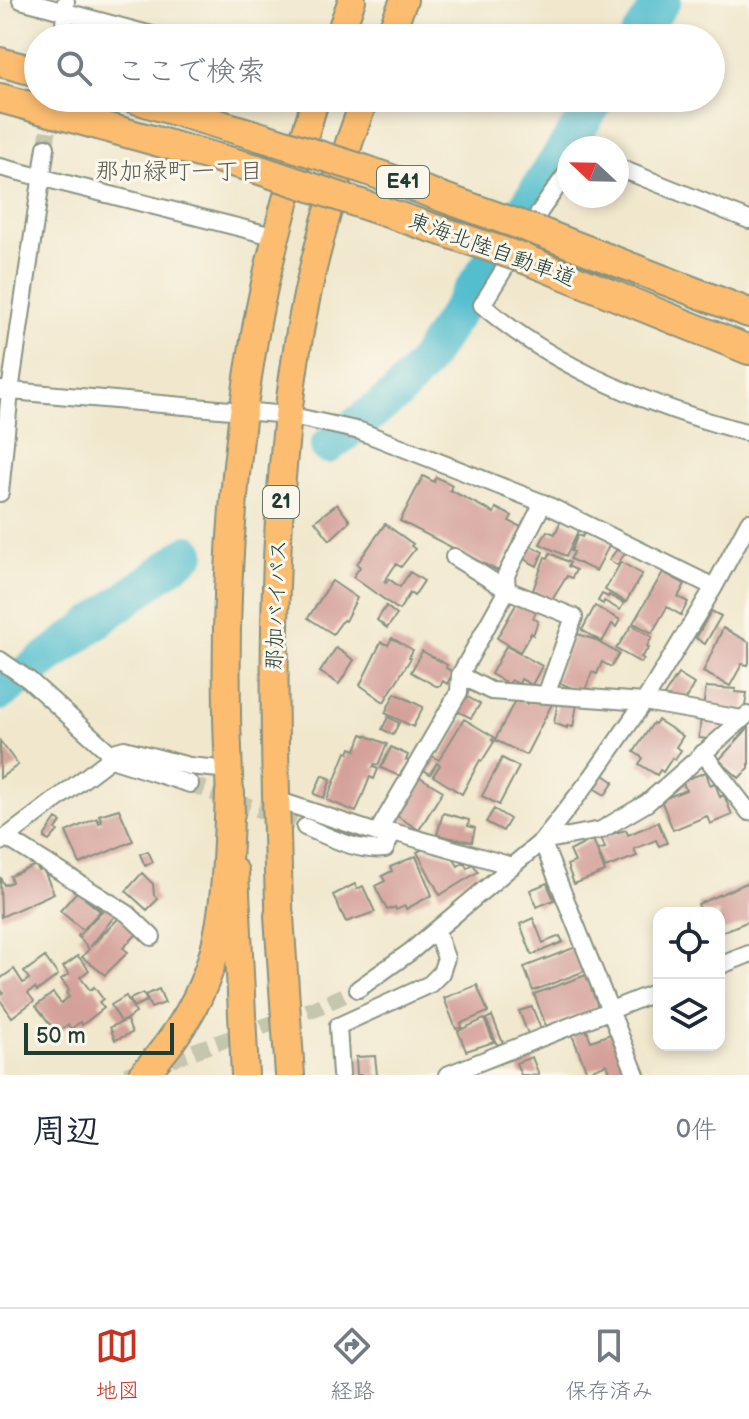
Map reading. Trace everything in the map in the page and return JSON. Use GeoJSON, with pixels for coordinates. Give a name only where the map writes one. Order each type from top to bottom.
{"type":"FeatureCollection","features":[{"type":"Feature","properties":{"kind":"highway"},"geometry":{"type":"LineString","coordinates":[[343,24],[352,0]]}},
{"type":"Feature","properties":{"kind":"highway"},"geometry":{"type":"LineString","coordinates":[[394,24],[404,0]]}},
{"type":"Feature","properties":{"kind":"highway"},"geometry":{"type":"LineString","coordinates":[[0,62],[24,68]]}},
{"type":"Feature","properties":{"kind":"highway","name":"東海北陸自動車道"},"geometry":{"type":"LineString","coordinates":[[0,98],[24,105]]}},
{"type":"Feature","properties":{"kind":"highway","name":"東海北陸自動車道"},"geometry":{"type":"LineString","coordinates":[[51,112],[257,169],[522,258],[749,350]]}},
{"type":"Feature","properties":{"kind":"highway","name":"東海北陸自動車道"},"geometry":{"type":"LineString","coordinates":[[179,112],[381,175],[540,232],[749,313]]}},
{"type":"Feature","properties":{"kind":"highway","name":"21"},"geometry":{"type":"LineString","coordinates":[[245,1075],[230,782],[230,596],[243,410],[257,326],[277,237],[312,112]]}},
{"type":"Feature","properties":{"kind":"highway","name":"那加バイパス"},"geometry":{"type":"LineString","coordinates":[[283,1075],[274,799],[277,578],[288,415],[314,262],[338,175],[360,112]]}},
{"type":"Feature","properties":{"kind":"highway"},"geometry":{"type":"LineString","coordinates":[[143,1075],[184,1025],[211,967],[226,895],[230,782]]}},
{"type":"Feature","properties":{"kind":"highway"},"geometry":{"type":"LineString","coordinates":[[279,916],[290,1075]]}},
{"type":"Feature","properties":{"kind":"street"},"geometry":{"type":"LineString","coordinates":[[21,0],[66,5],[122,24]]}},
{"type":"Feature","properties":{"kind":"street"},"geometry":{"type":"LineString","coordinates":[[0,493],[5,390],[46,147]]}},
{"type":"Feature","properties":{"kind":"street"},"geometry":{"type":"LineString","coordinates":[[0,167],[277,237]]}},
{"type":"Feature","properties":{"kind":"street"},"geometry":{"type":"LineString","coordinates":[[629,172],[749,220]]}},
{"type":"Feature","properties":{"kind":"street"},"geometry":{"type":"LineString","coordinates":[[557,187],[482,305],[507,327],[567,363],[706,422],[749,433]]}},
{"type":"Feature","properties":{"kind":"street"},"geometry":{"type":"LineString","coordinates":[[5,390],[288,415],[360,431],[543,503],[714,587]]}},
{"type":"Feature","properties":{"kind":"street"},"geometry":{"type":"LineString","coordinates":[[305,827],[358,847],[385,849],[385,833],[459,692],[460,675],[507,590],[506,575],[543,503]]}},
{"type":"Feature","properties":{"kind":"street"},"geometry":{"type":"LineString","coordinates":[[358,989],[410,952],[542,841],[592,777],[644,702],[714,587],[749,522]]}},
{"type":"Feature","properties":{"kind":"street"},"geometry":{"type":"LineString","coordinates":[[454,557],[507,590],[574,617],[546,695]]}},
{"type":"Feature","properties":{"kind":"street"},"geometry":{"type":"LineString","coordinates":[[0,660],[22,675],[109,756],[190,784]]}},
{"type":"Feature","properties":{"kind":"street"},"geometry":{"type":"LineString","coordinates":[[460,675],[491,691],[644,702],[745,716]]}},
{"type":"Feature","properties":{"kind":"street"},"geometry":{"type":"LineString","coordinates":[[542,841],[601,830],[647,803],[745,716]]}},
{"type":"Feature","properties":{"kind":"street"},"geometry":{"type":"LineString","coordinates":[[152,937],[128,914],[3,840],[106,762],[109,756],[124,749],[189,766],[230,782]]}},
{"type":"Feature","properties":{"kind":"street"},"geometry":{"type":"LineString","coordinates":[[703,753],[749,812]]}},
{"type":"Feature","properties":{"kind":"street"},"geometry":{"type":"LineString","coordinates":[[274,799],[385,833],[512,866]]}},
{"type":"Feature","properties":{"kind":"street"},"geometry":{"type":"LineString","coordinates":[[542,841],[636,1075]]}},
{"type":"Feature","properties":{"kind":"street"},"geometry":{"type":"LineString","coordinates":[[341,1075],[338,1026],[430,984],[441,973],[446,958],[436,930]]}},
{"type":"Feature","properties":{"kind":"street"},"geometry":{"type":"LineString","coordinates":[[725,964],[749,954]]}},
{"type":"Feature","properties":{"kind":"street"},"geometry":{"type":"LineString","coordinates":[[447,1075],[653,993]]}},
{"type":"Feature","properties":{"kind":"building"},"geometry":{"type":"Polygon","coordinates":[[[423,476],[434,482],[436,477],[452,485],[450,490],[494,513],[496,508],[512,516],[509,521],[521,527],[498,571],[400,521],[423,476]]]}},
{"type":"Feature","properties":{"kind":"building"},"geometry":{"type":"Polygon","coordinates":[[[337,504],[350,521],[330,540],[315,521],[337,504]]]}},
{"type":"Feature","properties":{"kind":"building"},"geometry":{"type":"Polygon","coordinates":[[[561,520],[579,529],[566,556],[540,544],[547,531],[555,534],[561,520]]]}},
{"type":"Feature","properties":{"kind":"building"},"geometry":{"type":"Polygon","coordinates":[[[385,524],[413,544],[411,546],[415,549],[401,567],[396,564],[384,582],[389,579],[400,587],[410,572],[424,581],[414,596],[410,593],[399,610],[353,577],[360,567],[357,564],[385,524]]]}},
{"type":"Feature","properties":{"kind":"building"},"geometry":{"type":"Polygon","coordinates":[[[585,532],[610,544],[596,571],[570,559],[578,535],[582,537],[585,532]]]}},
{"type":"Feature","properties":{"kind":"building"},"geometry":{"type":"Polygon","coordinates":[[[531,546],[543,552],[537,566],[524,559],[531,546]]]}},
{"type":"Feature","properties":{"kind":"building"},"geometry":{"type":"Polygon","coordinates":[[[618,548],[626,552],[617,565],[609,560],[618,548]]]}},
{"type":"Feature","properties":{"kind":"building"},"geometry":{"type":"Polygon","coordinates":[[[550,553],[570,563],[568,566],[576,570],[572,578],[567,576],[552,600],[533,590],[545,557],[548,558],[550,553]]]}},
{"type":"Feature","properties":{"kind":"building"},"geometry":{"type":"Polygon","coordinates":[[[621,562],[642,574],[626,602],[605,590],[621,562]]]}},
{"type":"Feature","properties":{"kind":"building"},"geometry":{"type":"Polygon","coordinates":[[[663,572],[685,584],[678,597],[688,602],[681,615],[667,607],[652,633],[633,623],[663,572]]]}},
{"type":"Feature","properties":{"kind":"building"},"geometry":{"type":"Polygon","coordinates":[[[332,581],[357,598],[345,621],[333,634],[308,618],[332,581]]]}},
{"type":"Feature","properties":{"kind":"building"},"geometry":{"type":"Polygon","coordinates":[[[602,594],[624,603],[620,610],[598,601],[602,594]]]}},
{"type":"Feature","properties":{"kind":"building"},"geometry":{"type":"Polygon","coordinates":[[[518,601],[536,612],[533,618],[538,621],[533,635],[531,633],[520,652],[497,638],[518,601]]]}},
{"type":"Feature","properties":{"kind":"building"},"geometry":{"type":"Polygon","coordinates":[[[386,606],[397,615],[387,628],[377,620],[386,606]]]}},
{"type":"Feature","properties":{"kind":"building"},"geometry":{"type":"Polygon","coordinates":[[[595,606],[620,620],[616,627],[612,624],[602,642],[582,630],[595,606]]]}},
{"type":"Feature","properties":{"kind":"building"},"geometry":{"type":"Polygon","coordinates":[[[711,611],[721,616],[705,644],[696,638],[711,611]]]}},
{"type":"Feature","properties":{"kind":"building"},"geometry":{"type":"Polygon","coordinates":[[[632,625],[652,637],[641,663],[616,649],[632,625]]]}},
{"type":"Feature","properties":{"kind":"building"},"geometry":{"type":"Polygon","coordinates":[[[723,628],[749,642],[748,665],[742,664],[730,686],[703,672],[723,628]]]}},
{"type":"Feature","properties":{"kind":"building"},"geometry":{"type":"Polygon","coordinates":[[[574,633],[593,639],[619,654],[611,667],[602,662],[597,674],[592,672],[584,693],[555,681],[574,633]]]}},
{"type":"Feature","properties":{"kind":"building"},"geometry":{"type":"Polygon","coordinates":[[[392,638],[413,650],[384,702],[360,685],[381,642],[388,645],[392,638]]]}},
{"type":"Feature","properties":{"kind":"building"},"geometry":{"type":"Polygon","coordinates":[[[506,646],[542,666],[532,685],[521,679],[519,684],[511,680],[509,684],[491,674],[506,646]]]}},
{"type":"Feature","properties":{"kind":"building"},"geometry":{"type":"Polygon","coordinates":[[[336,648],[354,660],[339,684],[320,672],[336,648]]]}},
{"type":"Feature","properties":{"kind":"building"},"geometry":{"type":"Polygon","coordinates":[[[422,651],[447,665],[446,668],[453,672],[447,684],[443,681],[436,686],[411,672],[422,651]]]}},
{"type":"Feature","properties":{"kind":"building"},"geometry":{"type":"Polygon","coordinates":[[[678,674],[694,684],[682,705],[660,702],[678,674]]]}},
{"type":"Feature","properties":{"kind":"building"},"geometry":{"type":"Polygon","coordinates":[[[706,687],[747,693],[744,713],[703,708],[706,687]]]}},
{"type":"Feature","properties":{"kind":"building"},"geometry":{"type":"Polygon","coordinates":[[[395,693],[423,707],[413,727],[385,713],[395,693]]]}},
{"type":"Feature","properties":{"kind":"building"},"geometry":{"type":"Polygon","coordinates":[[[466,696],[480,704],[471,718],[457,711],[466,696]]]}},
{"type":"Feature","properties":{"kind":"building"},"geometry":{"type":"Polygon","coordinates":[[[516,698],[527,704],[530,698],[554,700],[526,755],[495,740],[516,698]]]}},
{"type":"Feature","properties":{"kind":"building"},"geometry":{"type":"Polygon","coordinates":[[[558,701],[577,704],[573,727],[554,723],[558,701]]]}},
{"type":"Feature","properties":{"kind":"building"},"geometry":{"type":"Polygon","coordinates":[[[388,717],[399,723],[393,735],[382,729],[388,717]]]}},
{"type":"Feature","properties":{"kind":"building"},"geometry":{"type":"Polygon","coordinates":[[[701,717],[729,720],[715,740],[699,738],[701,717]]]}},
{"type":"Feature","properties":{"kind":"building"},"geometry":{"type":"Polygon","coordinates":[[[464,719],[494,737],[494,742],[480,760],[462,794],[433,776],[440,765],[437,763],[430,774],[419,767],[427,753],[439,760],[464,719]]]}},
{"type":"Feature","properties":{"kind":"building"},"geometry":{"type":"Polygon","coordinates":[[[658,720],[683,736],[676,747],[681,750],[675,760],[672,758],[663,772],[660,770],[657,775],[639,764],[643,758],[634,752],[658,720]]]}},
{"type":"Feature","properties":{"kind":"building"},"geometry":{"type":"Polygon","coordinates":[[[749,727],[749,768],[739,778],[719,760],[749,727]]]}},
{"type":"Feature","properties":{"kind":"building"},"geometry":{"type":"Polygon","coordinates":[[[362,734],[387,744],[378,765],[373,767],[378,769],[374,779],[370,777],[356,812],[327,800],[346,752],[349,753],[351,748],[356,750],[362,734]]]}},
{"type":"Feature","properties":{"kind":"building"},"geometry":{"type":"Polygon","coordinates":[[[0,741],[18,765],[0,778],[0,741]]]}},
{"type":"Feature","properties":{"kind":"building"},"geometry":{"type":"Polygon","coordinates":[[[391,747],[408,755],[406,760],[409,761],[399,776],[381,768],[391,747]]]}},
{"type":"Feature","properties":{"kind":"building"},"geometry":{"type":"Polygon","coordinates":[[[502,758],[519,767],[499,805],[482,796],[502,758]]]}},
{"type":"Feature","properties":{"kind":"building"},"geometry":{"type":"Polygon","coordinates":[[[706,772],[710,785],[715,783],[720,797],[724,795],[732,815],[710,824],[707,816],[673,830],[661,800],[686,790],[682,781],[706,772]]]}},
{"type":"Feature","properties":{"kind":"building"},"geometry":{"type":"Polygon","coordinates":[[[322,775],[331,779],[324,798],[314,794],[322,775]]]}},
{"type":"Feature","properties":{"kind":"building"},"geometry":{"type":"Polygon","coordinates":[[[604,775],[614,782],[605,795],[595,789],[604,775]]]}},
{"type":"Feature","properties":{"kind":"building"},"geometry":{"type":"Polygon","coordinates":[[[418,776],[443,791],[419,830],[394,814],[418,776]]]}},
{"type":"Feature","properties":{"kind":"building"},"geometry":{"type":"Polygon","coordinates":[[[119,809],[133,841],[80,864],[66,832],[97,818],[99,823],[102,822],[99,815],[119,809]]]}},
{"type":"Feature","properties":{"kind":"building"},"geometry":{"type":"Polygon","coordinates":[[[494,809],[510,819],[503,831],[486,822],[494,809]]]}},
{"type":"Feature","properties":{"kind":"building"},"geometry":{"type":"Polygon","coordinates":[[[443,813],[469,820],[468,826],[475,828],[472,842],[437,835],[443,813]]]}},
{"type":"Feature","properties":{"kind":"building"},"geometry":{"type":"Polygon","coordinates":[[[56,819],[61,822],[49,841],[45,835],[56,819]]]}},
{"type":"Feature","properties":{"kind":"building"},"geometry":{"type":"Polygon","coordinates":[[[658,822],[667,843],[659,846],[656,840],[634,849],[637,856],[605,868],[598,850],[605,848],[601,837],[626,830],[628,835],[658,822]]]}},
{"type":"Feature","properties":{"kind":"building"},"geometry":{"type":"Polygon","coordinates":[[[593,839],[605,872],[574,884],[567,865],[575,862],[570,851],[593,839]]]}},
{"type":"Feature","properties":{"kind":"building"},"geometry":{"type":"Polygon","coordinates":[[[423,849],[452,856],[458,866],[464,862],[467,868],[473,864],[478,872],[440,895],[417,852],[423,849]]]}},
{"type":"Feature","properties":{"kind":"building"},"geometry":{"type":"Polygon","coordinates":[[[148,851],[153,862],[145,866],[140,854],[148,851]]]}},
{"type":"Feature","properties":{"kind":"building"},"geometry":{"type":"Polygon","coordinates":[[[416,856],[432,895],[406,909],[405,906],[387,910],[375,886],[385,881],[382,876],[392,871],[390,867],[416,856]]]}},
{"type":"Feature","properties":{"kind":"building"},"geometry":{"type":"Polygon","coordinates":[[[36,865],[39,871],[43,869],[54,893],[1,917],[0,877],[4,885],[12,882],[10,876],[36,865]]]}},
{"type":"Feature","properties":{"kind":"building"},"geometry":{"type":"Polygon","coordinates":[[[142,873],[153,884],[154,895],[158,899],[147,910],[126,891],[142,873]]]}},
{"type":"Feature","properties":{"kind":"building"},"geometry":{"type":"Polygon","coordinates":[[[749,882],[749,921],[725,931],[725,907],[699,907],[698,904],[749,882]]]}},
{"type":"Feature","properties":{"kind":"building"},"geometry":{"type":"Polygon","coordinates":[[[547,883],[554,900],[537,907],[530,890],[547,883]]]}},
{"type":"Feature","properties":{"kind":"building"},"geometry":{"type":"Polygon","coordinates":[[[355,884],[357,889],[363,886],[375,912],[346,922],[333,895],[355,884]]]}},
{"type":"Feature","properties":{"kind":"building"},"geometry":{"type":"Polygon","coordinates":[[[80,888],[117,913],[90,947],[120,917],[137,934],[123,948],[128,952],[105,975],[82,957],[89,949],[78,936],[102,911],[84,898],[100,911],[83,930],[60,911],[80,888]]]}},
{"type":"Feature","properties":{"kind":"building"},"geometry":{"type":"Polygon","coordinates":[[[533,918],[543,943],[560,936],[563,942],[532,955],[520,924],[533,918]]]}},
{"type":"Feature","properties":{"kind":"building"},"geometry":{"type":"Polygon","coordinates":[[[576,947],[585,971],[533,991],[524,967],[576,947]]]}},
{"type":"Feature","properties":{"kind":"building"},"geometry":{"type":"Polygon","coordinates":[[[78,956],[89,970],[80,977],[90,990],[94,987],[103,999],[99,1002],[104,1008],[82,1025],[80,1022],[71,1029],[68,1025],[57,1033],[36,1006],[53,993],[61,1003],[69,997],[66,993],[69,990],[61,979],[69,974],[63,967],[78,956]]]}},
{"type":"Feature","properties":{"kind":"building"},"geometry":{"type":"Polygon","coordinates":[[[45,957],[58,975],[37,991],[35,988],[28,993],[34,1001],[12,1017],[0,1000],[3,993],[0,979],[14,969],[23,983],[29,979],[24,972],[45,957]]]}},
{"type":"Feature","properties":{"kind":"building"},"geometry":{"type":"Polygon","coordinates":[[[586,975],[598,1007],[546,1026],[534,994],[586,975]]]}},
{"type":"Feature","properties":{"kind":"building"},"geometry":{"type":"Polygon","coordinates":[[[477,985],[488,1012],[461,1023],[462,1027],[456,1029],[444,998],[477,985]]]}},
{"type":"Feature","properties":{"kind":"building"},"geometry":{"type":"Polygon","coordinates":[[[159,989],[165,1003],[151,1008],[145,995],[159,989]]]}},
{"type":"Feature","properties":{"kind":"building"},"geometry":{"type":"Polygon","coordinates":[[[143,993],[147,1001],[133,1007],[130,999],[143,993]]]}},
{"type":"Feature","properties":{"kind":"building"},"geometry":{"type":"Polygon","coordinates":[[[126,996],[136,1013],[121,1022],[111,1005],[126,996]]]}},
{"type":"Feature","properties":{"kind":"building"},"geometry":{"type":"Polygon","coordinates":[[[532,1007],[541,1029],[528,1034],[519,1011],[532,1007]]]}},
{"type":"Feature","properties":{"kind":"building"},"geometry":{"type":"Polygon","coordinates":[[[492,1016],[503,1043],[497,1045],[486,1019],[492,1016]]]}},
{"type":"Feature","properties":{"kind":"building"},"geometry":{"type":"Polygon","coordinates":[[[484,1019],[494,1042],[466,1051],[458,1031],[484,1019]]]}},
{"type":"Feature","properties":{"kind":"building"},"geometry":{"type":"Polygon","coordinates":[[[127,1020],[132,1033],[115,1040],[110,1027],[127,1020]]]}},
{"type":"Feature","properties":{"kind":"building"},"geometry":{"type":"Polygon","coordinates":[[[586,1029],[591,1041],[613,1033],[630,1075],[611,1075],[607,1064],[587,1072],[572,1035],[586,1029]]]}},
{"type":"Feature","properties":{"kind":"building"},"geometry":{"type":"Polygon","coordinates":[[[375,1056],[377,1075],[357,1075],[356,1057],[375,1056]]]}},
{"type":"Feature","properties":{"kind":"building"},"geometry":{"type":"Polygon","coordinates":[[[532,1057],[539,1075],[521,1075],[516,1063],[532,1057]]]}},
{"type":"Feature","properties":{"kind":"waterway"},"geometry":{"type":"LineString","coordinates":[[647,24],[663,0]]}},
{"type":"Feature","properties":{"kind":"waterway"},"geometry":{"type":"LineString","coordinates":[[328,446],[397,394],[422,366],[589,112]]}},
{"type":"Feature","properties":{"kind":"waterway"},"geometry":{"type":"LineString","coordinates":[[0,693],[188,553]]}},
{"type":"Feature","properties":{"kind":"tunnel"},"geometry":{"type":"LineString","coordinates":[[46,147],[51,112]]}},
{"type":"Feature","properties":{"kind":"tunnel"},"geometry":{"type":"LineString","coordinates":[[190,784],[305,827]]}},
{"type":"Feature","properties":{"kind":"tunnel"},"geometry":{"type":"LineString","coordinates":[[126,1075],[316,1008],[358,989]]}},
{"type":"Feature","properties":{"kind":"district","name":"那加緑町一丁目"},"geometry":{"type":"Point","coordinates":[179,171]}}]}
